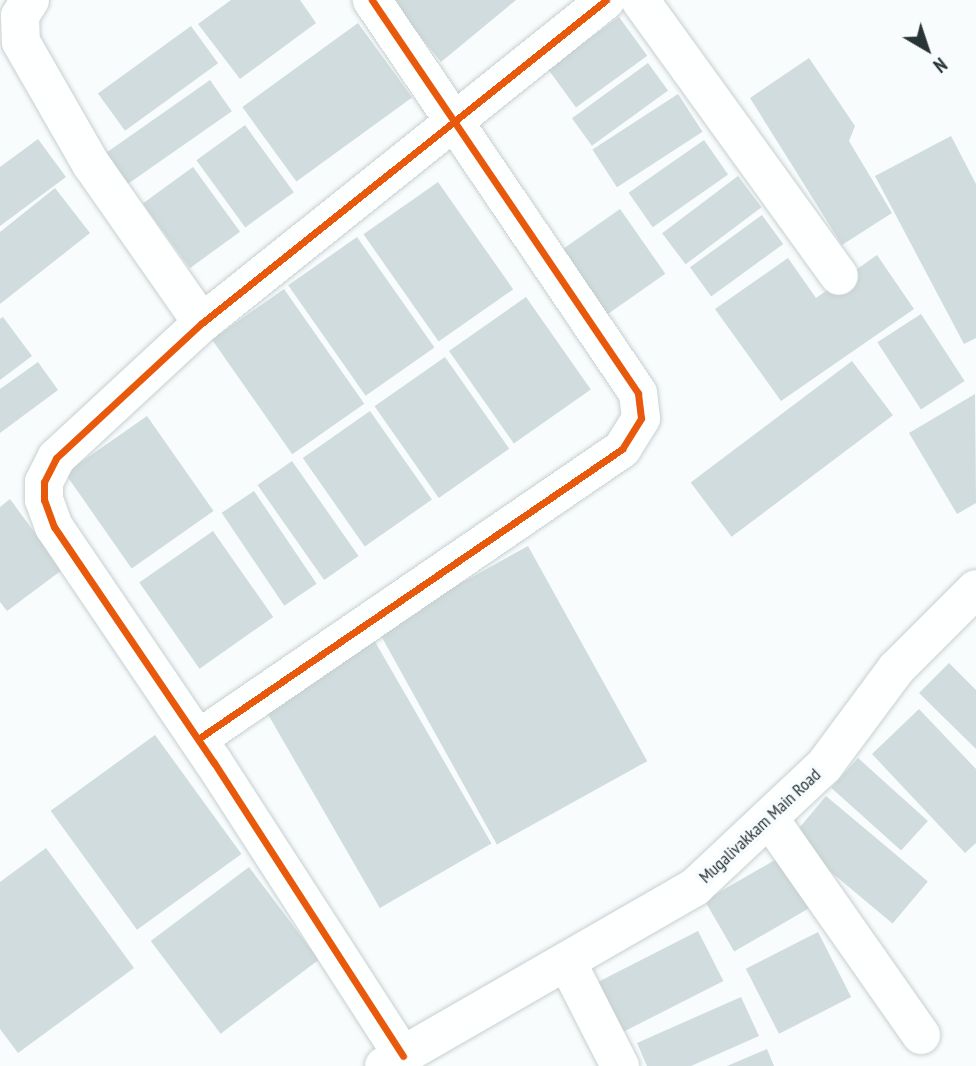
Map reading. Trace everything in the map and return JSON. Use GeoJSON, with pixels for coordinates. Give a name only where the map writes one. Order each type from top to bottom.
{"type":"FeatureCollection","features":[{"type":"Feature","properties":{"kind":"street"},"geometry":{"type":"LineString","coordinates":[[30,0],[20,16],[21,42],[91,164],[202,323]]}},
{"type":"Feature","properties":{"kind":"street"},"geometry":{"type":"LineString","coordinates":[[198,739],[622,449],[641,418],[638,393],[372,0]]}},
{"type":"Feature","properties":{"kind":"street"},"geometry":{"type":"LineString","coordinates":[[393,1061],[198,739],[54,527],[44,482],[56,458],[202,323],[606,0]]}},
{"type":"Feature","properties":{"kind":"street"},"geometry":{"type":"LineString","coordinates":[[640,0],[839,276]]}},
{"type":"Feature","properties":{"kind":"street","name":"Mugalivakkam Main Road"},"geometry":{"type":"LineString","coordinates":[[393,1061],[695,887],[824,766],[896,669],[976,589]]}},
{"type":"Feature","properties":{"kind":"street"},"geometry":{"type":"LineString","coordinates":[[769,818],[921,1035]]}},
{"type":"Feature","properties":{"kind":"street"},"geometry":{"type":"LineString","coordinates":[[567,962],[620,1066]]}},
{"type":"Feature","properties":{"kind":"building"},"geometry":{"type":"Polygon","coordinates":[[[231,0],[300,0],[316,23],[240,79],[198,24],[231,0]]]}},
{"type":"Feature","properties":{"kind":"building"},"geometry":{"type":"Polygon","coordinates":[[[391,0],[516,0],[441,62],[391,0]]]}},
{"type":"Feature","properties":{"kind":"building"},"geometry":{"type":"Polygon","coordinates":[[[619,17],[647,56],[576,108],[548,69],[619,17]]]}},
{"type":"Feature","properties":{"kind":"building"},"geometry":{"type":"Polygon","coordinates":[[[358,23],[412,97],[296,181],[242,107],[358,23]]]}},
{"type":"Feature","properties":{"kind":"building"},"geometry":{"type":"Polygon","coordinates":[[[191,26],[218,63],[125,131],[98,94],[191,26]]]}},
{"type":"Feature","properties":{"kind":"building"},"geometry":{"type":"Polygon","coordinates":[[[809,58],[855,126],[849,141],[892,213],[842,245],[750,98],[809,58]]]}},
{"type":"Feature","properties":{"kind":"building"},"geometry":{"type":"Polygon","coordinates":[[[648,63],[668,91],[592,146],[572,118],[648,63]]]}},
{"type":"Feature","properties":{"kind":"building"},"geometry":{"type":"Polygon","coordinates":[[[210,80],[232,111],[124,186],[103,155],[210,80]]]}},
{"type":"Feature","properties":{"kind":"building"},"geometry":{"type":"Polygon","coordinates":[[[678,94],[703,132],[617,187],[592,150],[678,94]]]}},
{"type":"Feature","properties":{"kind":"building"},"geometry":{"type":"Polygon","coordinates":[[[245,125],[294,192],[245,227],[196,160],[245,125]]]}},
{"type":"Feature","properties":{"kind":"building"},"geometry":{"type":"Polygon","coordinates":[[[951,136],[976,184],[976,338],[964,344],[875,176],[951,136]]]}},
{"type":"Feature","properties":{"kind":"building"},"geometry":{"type":"Polygon","coordinates":[[[38,139],[66,177],[0,226],[0,167],[38,139]]]}},
{"type":"Feature","properties":{"kind":"building"},"geometry":{"type":"Polygon","coordinates":[[[704,140],[728,174],[653,227],[629,193],[704,140]]]}},
{"type":"Feature","properties":{"kind":"building"},"geometry":{"type":"Polygon","coordinates":[[[193,167],[240,232],[190,268],[143,203],[193,167]]]}},
{"type":"Feature","properties":{"kind":"building"},"geometry":{"type":"Polygon","coordinates":[[[738,176],[761,207],[686,264],[662,233],[738,176]]]}},
{"type":"Feature","properties":{"kind":"building"},"geometry":{"type":"Polygon","coordinates":[[[438,182],[513,289],[439,342],[363,234],[438,182]]]}},
{"type":"Feature","properties":{"kind":"building"},"geometry":{"type":"Polygon","coordinates":[[[55,188],[90,233],[0,304],[0,232],[55,188]]]}},
{"type":"Feature","properties":{"kind":"building"},"geometry":{"type":"Polygon","coordinates":[[[620,209],[665,274],[601,318],[556,254],[620,209]]]}},
{"type":"Feature","properties":{"kind":"building"},"geometry":{"type":"Polygon","coordinates":[[[762,215],[783,244],[711,296],[690,267],[762,215]]]}},
{"type":"Feature","properties":{"kind":"building"},"geometry":{"type":"Polygon","coordinates":[[[357,237],[434,348],[366,396],[288,285],[357,237]]]}},
{"type":"Feature","properties":{"kind":"building"},"geometry":{"type":"Polygon","coordinates":[[[877,255],[914,309],[781,401],[715,309],[788,258],[816,298],[877,255]]]}},
{"type":"Feature","properties":{"kind":"building"},"geometry":{"type":"Polygon","coordinates":[[[284,289],[364,404],[292,454],[212,339],[284,289]]]}},
{"type":"Feature","properties":{"kind":"building"},"geometry":{"type":"Polygon","coordinates":[[[526,297],[591,390],[514,443],[449,351],[526,297]]]}},
{"type":"Feature","properties":{"kind":"building"},"geometry":{"type":"Polygon","coordinates":[[[921,314],[965,381],[921,409],[877,342],[921,314]]]}},
{"type":"Feature","properties":{"kind":"building"},"geometry":{"type":"Polygon","coordinates":[[[3,317],[32,356],[0,380],[0,319],[3,317]]]}},
{"type":"Feature","properties":{"kind":"building"},"geometry":{"type":"Polygon","coordinates":[[[445,357],[509,449],[439,498],[375,406],[445,357]]]}},
{"type":"Feature","properties":{"kind":"building"},"geometry":{"type":"Polygon","coordinates":[[[852,361],[893,415],[732,537],[691,483],[852,361]]]}},
{"type":"Feature","properties":{"kind":"building"},"geometry":{"type":"Polygon","coordinates":[[[38,362],[58,390],[0,433],[0,389],[38,362]]]}},
{"type":"Feature","properties":{"kind":"building"},"geometry":{"type":"Polygon","coordinates":[[[975,394],[976,503],[957,514],[909,433],[975,394]]]}},
{"type":"Feature","properties":{"kind":"building"},"geometry":{"type":"Polygon","coordinates":[[[370,411],[432,499],[365,547],[303,458],[370,411]]]}},
{"type":"Feature","properties":{"kind":"building"},"geometry":{"type":"Polygon","coordinates":[[[147,416],[214,511],[132,568],[65,473],[147,416]]]}},
{"type":"Feature","properties":{"kind":"building"},"geometry":{"type":"Polygon","coordinates":[[[292,461],[359,556],[324,580],[258,485],[292,461]]]}},
{"type":"Feature","properties":{"kind":"building"},"geometry":{"type":"Polygon","coordinates":[[[254,491],[317,584],[284,606],[222,513],[254,491]]]}},
{"type":"Feature","properties":{"kind":"building"},"geometry":{"type":"Polygon","coordinates":[[[10,499],[62,570],[7,611],[0,602],[0,507],[10,499]]]}},
{"type":"Feature","properties":{"kind":"building"},"geometry":{"type":"Polygon","coordinates":[[[213,531],[273,617],[200,669],[139,583],[213,531]]]}},
{"type":"Feature","properties":{"kind":"building"},"geometry":{"type":"Polygon","coordinates":[[[528,546],[647,761],[497,845],[378,629],[528,546]]]}},
{"type":"Feature","properties":{"kind":"building"},"geometry":{"type":"Polygon","coordinates":[[[374,640],[492,844],[380,908],[262,704],[374,640]]]}},
{"type":"Feature","properties":{"kind":"building"},"geometry":{"type":"Polygon","coordinates":[[[949,663],[976,690],[976,749],[919,693],[949,663]]]}},
{"type":"Feature","properties":{"kind":"building"},"geometry":{"type":"Polygon","coordinates":[[[919,709],[976,769],[976,843],[965,853],[872,754],[919,709]]]}},
{"type":"Feature","properties":{"kind":"building"},"geometry":{"type":"Polygon","coordinates":[[[155,735],[241,854],[137,930],[51,811],[155,735]]]}},
{"type":"Feature","properties":{"kind":"building"},"geometry":{"type":"Polygon","coordinates":[[[858,758],[928,821],[901,851],[831,788],[858,758]]]}},
{"type":"Feature","properties":{"kind":"building"},"geometry":{"type":"Polygon","coordinates":[[[826,796],[928,881],[893,924],[791,838],[826,796]]]}},
{"type":"Feature","properties":{"kind":"building"},"geometry":{"type":"Polygon","coordinates":[[[46,848],[134,968],[18,1053],[0,1029],[0,882],[46,848]]]}},
{"type":"Feature","properties":{"kind":"building"},"geometry":{"type":"Polygon","coordinates":[[[780,857],[810,908],[734,952],[705,900],[780,857]]]}},
{"type":"Feature","properties":{"kind":"building"},"geometry":{"type":"Polygon","coordinates":[[[249,867],[319,960],[221,1034],[151,941],[249,867]]]}},
{"type":"Feature","properties":{"kind":"building"},"geometry":{"type":"Polygon","coordinates":[[[698,931],[723,981],[621,1033],[596,983],[698,931]]]}},
{"type":"Feature","properties":{"kind":"building"},"geometry":{"type":"Polygon","coordinates":[[[818,932],[851,997],[779,1034],[746,969],[818,932]]]}},
{"type":"Feature","properties":{"kind":"building"},"geometry":{"type":"Polygon","coordinates":[[[741,997],[759,1036],[691,1066],[647,1066],[637,1043],[741,997]]]}},
{"type":"Feature","properties":{"kind":"building"},"geometry":{"type":"Polygon","coordinates":[[[767,1049],[774,1066],[727,1066],[767,1049]]]}},
{"type":"Feature","properties":{"kind":"cycle path"},"geometry":{"type":"LineString","coordinates":[[198,739],[622,449],[641,418],[638,393],[372,0]]}},
{"type":"Feature","properties":{"kind":"cycle path"},"geometry":{"type":"LineString","coordinates":[[403,1056],[214,763],[54,527],[44,500],[44,482],[56,458],[202,323],[606,0]]}}]}
